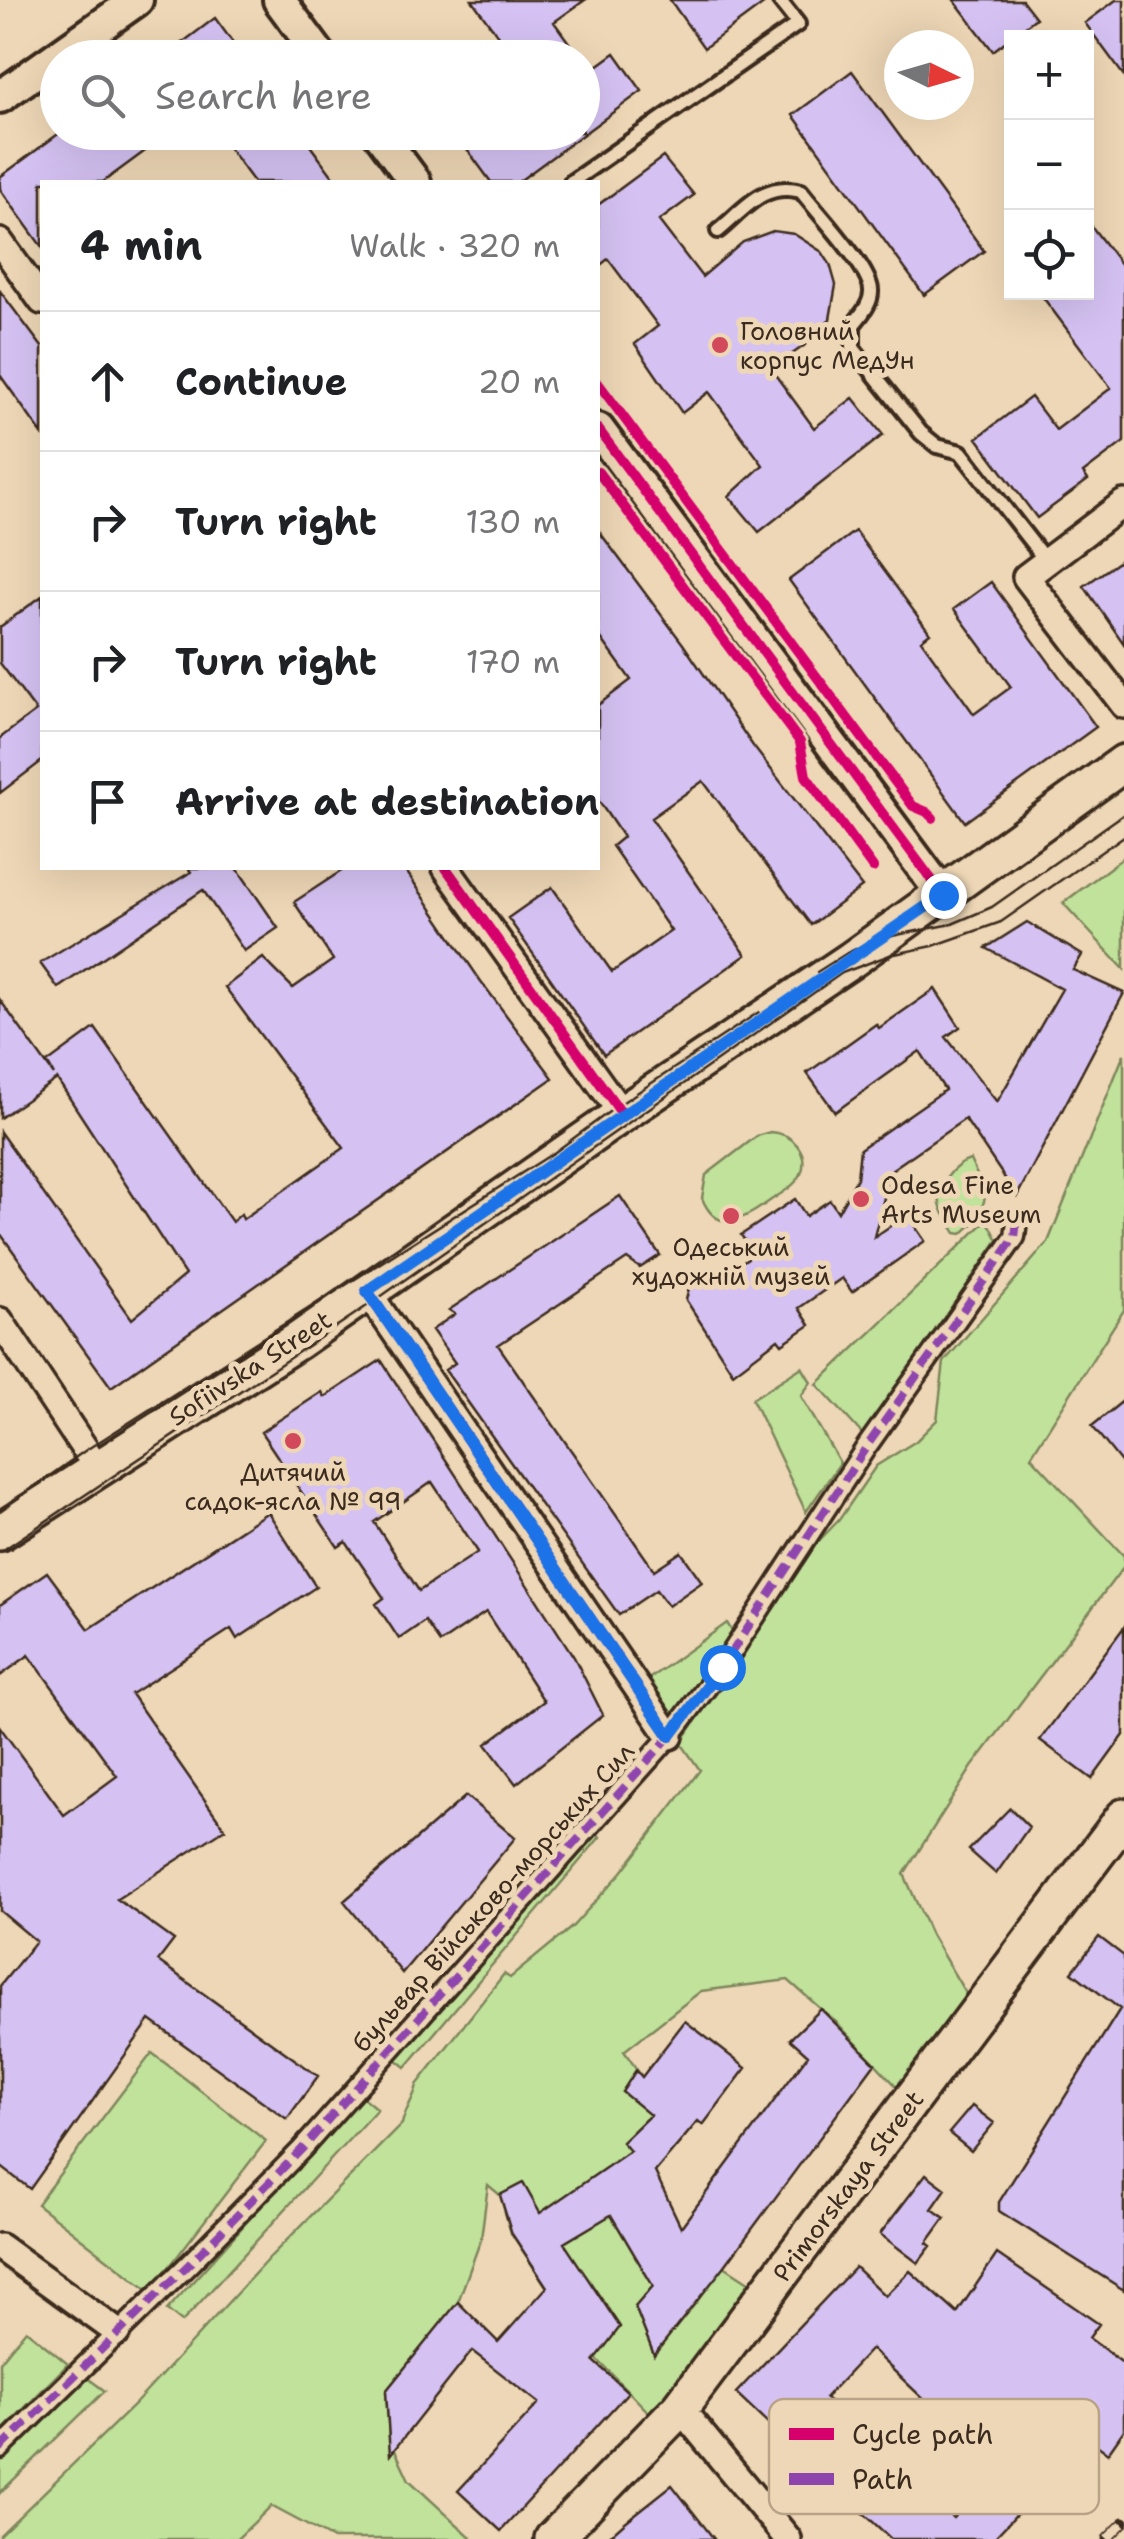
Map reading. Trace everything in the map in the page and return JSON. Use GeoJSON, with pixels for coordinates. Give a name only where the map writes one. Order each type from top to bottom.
{"type":"FeatureCollection","features":[{"type":"Feature","properties":{"kind":"main road","name":"Sofiivska Street"},"geometry":{"type":"LineString","coordinates":[[0,1532],[298,1340],[943,895],[1124,764]]}},
{"type":"Feature","properties":{"kind":"main road","name":"Primorskaya Street"},"geometry":{"type":"LineString","coordinates":[[553,2539],[680,2408],[1124,1817]]}},
{"type":"Feature","properties":{"kind":"street"},"geometry":{"type":"LineString","coordinates":[[81,40],[137,0]]}},
{"type":"Feature","properties":{"kind":"street"},"geometry":{"type":"LineString","coordinates":[[280,0],[309,40]]}},
{"type":"Feature","properties":{"kind":"street"},"geometry":{"type":"LineString","coordinates":[[0,97],[40,69]]}},
{"type":"Feature","properties":{"kind":"street"},"geometry":{"type":"LineString","coordinates":[[391,150],[413,180]]}},
{"type":"Feature","properties":{"kind":"street"},"geometry":{"type":"LineString","coordinates":[[0,242],[40,298]]}},
{"type":"Feature","properties":{"kind":"street"},"geometry":{"type":"LineString","coordinates":[[600,432],[943,895]]}},
{"type":"Feature","properties":{"kind":"street"},"geometry":{"type":"LineString","coordinates":[[1124,503],[1026,577],[1124,705]]}},
{"type":"Feature","properties":{"kind":"street"},"geometry":{"type":"LineString","coordinates":[[447,870],[622,1114]]}},
{"type":"Feature","properties":{"kind":"street","name":"бульвар Військово-морських Сил"},"geometry":{"type":"LineString","coordinates":[[0,2449],[302,2149],[670,1736],[722,1667],[867,1446],[1016,1237],[1017,1222]]}},
{"type":"Feature","properties":{"kind":"street"},"geometry":{"type":"LineString","coordinates":[[367,1291],[670,1736]]}},
{"type":"Feature","properties":{"kind":"street"},"geometry":{"type":"LineString","coordinates":[[0,1320],[98,1469]]}},
{"type":"Feature","properties":{"kind":"street"},"geometry":{"type":"LineString","coordinates":[[0,2247],[117,2332]]}},
{"type":"Feature","properties":{"kind":"street"},"geometry":{"type":"LineString","coordinates":[[680,2408],[788,2539]]}},
{"type":"Feature","properties":{"kind":"lane"},"geometry":{"type":"LineString","coordinates":[[575,180],[798,24],[779,0]]}},
{"type":"Feature","properties":{"kind":"lane"},"geometry":{"type":"LineString","coordinates":[[718,231],[768,190],[786,187],[800,191],[867,274],[872,293],[866,309],[853,325],[854,348],[920,432],[937,446],[961,452],[1046,562]]}},
{"type":"Feature","properties":{"kind":"green space"},"geometry":{"type":"Polygon","coordinates":[[[1124,857],[1124,969],[1063,903],[1124,857]]]}},
{"type":"Feature","properties":{"kind":"green space"},"geometry":{"type":"Polygon","coordinates":[[[1124,1054],[1124,1310],[1031,1456],[1124,1556],[1124,1566],[972,1767],[904,1874],[931,1935],[972,2004],[904,2094],[838,2024],[788,1980],[701,1991],[624,2051],[642,2077],[698,2121],[655,2172],[671,2216],[692,2245],[764,2292],[661,2425],[596,2358],[571,2324],[511,2233],[500,2195],[488,2185],[481,2239],[458,2302],[386,2392],[389,2437],[409,2480],[473,2539],[333,2539],[271,2506],[237,2539],[0,2539],[134,2405],[269,2258],[402,2124],[417,2085],[504,1974],[510,1978],[572,1927],[622,1872],[700,1770],[681,1743],[809,1551],[839,1520],[876,1466],[916,1441],[937,1420],[944,1362],[1048,1242],[1124,1054]]]}},
{"type":"Feature","properties":{"kind":"green space"},"geometry":{"type":"Polygon","coordinates":[[[770,1132],[797,1145],[803,1158],[801,1174],[784,1192],[743,1217],[725,1221],[716,1218],[702,1198],[706,1175],[757,1136],[770,1132]]]}},
{"type":"Feature","properties":{"kind":"green space"},"geometry":{"type":"Polygon","coordinates":[[[970,1160],[986,1194],[979,1218],[962,1234],[956,1233],[947,1219],[940,1197],[948,1177],[970,1160]]]}},
{"type":"Feature","properties":{"kind":"green space"},"geometry":{"type":"Polygon","coordinates":[[[987,1220],[998,1240],[864,1436],[817,1384],[987,1220]]]}},
{"type":"Feature","properties":{"kind":"green space"},"geometry":{"type":"Polygon","coordinates":[[[802,1367],[811,1382],[801,1396],[840,1463],[806,1512],[752,1399],[802,1367]]]}},
{"type":"Feature","properties":{"kind":"green space"},"geometry":{"type":"Polygon","coordinates":[[[727,1623],[735,1636],[673,1719],[647,1680],[727,1623]]]}},
{"type":"Feature","properties":{"kind":"green space"},"geometry":{"type":"Polygon","coordinates":[[[592,1827],[600,1837],[406,2067],[392,2056],[592,1827]]]}},
{"type":"Feature","properties":{"kind":"green space"},"geometry":{"type":"Polygon","coordinates":[[[152,2053],[266,2141],[150,2292],[37,2204],[152,2053]]]}},
{"type":"Feature","properties":{"kind":"green space"},"geometry":{"type":"Polygon","coordinates":[[[361,2096],[377,2109],[182,2322],[167,2310],[361,2096]]]}},
{"type":"Feature","properties":{"kind":"green space"},"geometry":{"type":"Polygon","coordinates":[[[26,2330],[68,2364],[0,2433],[0,2362],[26,2330]]]}},
{"type":"Feature","properties":{"kind":"green space"},"geometry":{"type":"Polygon","coordinates":[[[82,2374],[105,2391],[0,2493],[0,2457],[82,2374]]]}},
{"type":"Feature","properties":{"kind":"building"},"geometry":{"type":"Polygon","coordinates":[[[472,0],[585,0],[554,22],[567,40],[501,40],[472,0]]]}},
{"type":"Feature","properties":{"kind":"building"},"geometry":{"type":"Polygon","coordinates":[[[670,0],[769,0],[704,48],[670,0]]]}},
{"type":"Feature","properties":{"kind":"building"},"geometry":{"type":"Polygon","coordinates":[[[954,0],[1022,0],[1036,18],[1020,30],[1004,30],[1004,43],[993,51],[954,0]]]}},
{"type":"Feature","properties":{"kind":"building"},"geometry":{"type":"Polygon","coordinates":[[[1116,0],[1124,0],[1124,76],[1094,30],[1085,23],[1116,0]]]}},
{"type":"Feature","properties":{"kind":"building"},"geometry":{"type":"Polygon","coordinates":[[[215,18],[231,40],[186,40],[215,18]]]}},
{"type":"Feature","properties":{"kind":"building"},"geometry":{"type":"Polygon","coordinates":[[[615,53],[642,91],[600,122],[600,64],[615,53]]]}},
{"type":"Feature","properties":{"kind":"building"},"geometry":{"type":"Polygon","coordinates":[[[852,71],[884,120],[888,120],[984,251],[924,295],[793,115],[852,71]]]}},
{"type":"Feature","properties":{"kind":"building"},"geometry":{"type":"Polygon","coordinates":[[[40,147],[147,150],[106,180],[40,180],[40,244],[0,189],[0,177],[40,147]]]}},
{"type":"Feature","properties":{"kind":"building"},"geometry":{"type":"Polygon","coordinates":[[[230,150],[313,150],[336,180],[253,180],[230,150]]]}},
{"type":"Feature","properties":{"kind":"building"},"geometry":{"type":"Polygon","coordinates":[[[468,150],[562,150],[521,180],[490,180],[468,150]]]}},
{"type":"Feature","properties":{"kind":"building","name":"Головний корпус МедУн"},"geometry":{"type":"Polygon","coordinates":[[[663,157],[694,195],[659,221],[702,277],[743,242],[773,231],[794,234],[822,252],[836,285],[830,319],[815,338],[771,369],[814,428],[853,398],[883,435],[759,532],[729,496],[763,465],[709,392],[682,413],[635,344],[658,326],[608,259],[600,265],[600,204],[663,157]]]}},
{"type":"Feature","properties":{"kind":"building"},"geometry":{"type":"Polygon","coordinates":[[[1094,230],[1124,269],[1124,442],[1083,473],[1088,480],[1037,518],[977,438],[1031,397],[1056,430],[1111,388],[1045,300],[1094,300],[1094,230]]]}},
{"type":"Feature","properties":{"kind":"building"},"geometry":{"type":"Polygon","coordinates":[[[0,291],[40,344],[40,431],[0,375],[0,291]]]}},
{"type":"Feature","properties":{"kind":"building"},"geometry":{"type":"Polygon","coordinates":[[[855,531],[930,633],[921,640],[974,714],[1011,687],[954,609],[991,582],[1096,727],[965,822],[789,580],[855,531]]]}},
{"type":"Feature","properties":{"kind":"building"},"geometry":{"type":"Polygon","coordinates":[[[600,533],[753,746],[862,887],[811,925],[703,781],[651,818],[746,955],[604,1055],[508,918],[552,887],[612,972],[671,931],[612,846],[623,837],[600,803],[600,703],[631,680],[600,637],[600,533]]]}},
{"type":"Feature","properties":{"kind":"building"},"geometry":{"type":"Polygon","coordinates":[[[1124,558],[1124,644],[1084,586],[1124,558]]]}},
{"type":"Feature","properties":{"kind":"building"},"geometry":{"type":"Polygon","coordinates":[[[40,597],[40,763],[0,793],[0,738],[36,711],[0,663],[0,627],[40,597]]]}},
{"type":"Feature","properties":{"kind":"building"},"geometry":{"type":"Polygon","coordinates":[[[238,870],[278,928],[244,951],[203,890],[58,988],[40,963],[191,872],[238,870]]]}},
{"type":"Feature","properties":{"kind":"building"},"geometry":{"type":"Polygon","coordinates":[[[343,870],[405,870],[553,1078],[111,1387],[0,1233],[0,1132],[132,1319],[185,1275],[57,1079],[0,1118],[0,1000],[54,1075],[47,1063],[95,1028],[232,1222],[241,1214],[243,1219],[344,1148],[225,987],[263,958],[293,988],[333,960],[294,902],[343,870]]]}},
{"type":"Feature","properties":{"kind":"building"},"geometry":{"type":"Polygon","coordinates":[[[1027,922],[1082,955],[1073,970],[1124,993],[1017,1196],[965,1119],[891,1170],[874,1237],[907,1215],[925,1241],[852,1292],[842,1278],[799,1308],[810,1325],[782,1344],[778,1339],[733,1373],[686,1300],[691,1280],[718,1278],[754,1254],[741,1235],[795,1199],[806,1216],[830,1200],[838,1212],[857,1178],[860,1149],[945,1090],[920,1051],[835,1112],[807,1073],[876,1024],[879,1028],[935,989],[960,1027],[946,1037],[997,1102],[1062,989],[986,948],[1027,922]]]}},
{"type":"Feature","properties":{"kind":"building"},"geometry":{"type":"Polygon","coordinates":[[[620,1196],[660,1255],[640,1268],[627,1259],[498,1345],[654,1570],[681,1552],[702,1582],[668,1606],[656,1590],[619,1615],[445,1370],[455,1363],[432,1330],[455,1314],[449,1310],[620,1196]]]}},
{"type":"Feature","properties":{"kind":"building"},"geometry":{"type":"Polygon","coordinates":[[[381,1360],[574,1657],[603,1715],[516,1784],[486,1744],[544,1701],[486,1612],[440,1643],[425,1621],[399,1639],[376,1604],[384,1598],[346,1542],[338,1547],[261,1432],[322,1392],[325,1397],[381,1360]],[[432,1482],[374,1522],[419,1591],[478,1552],[432,1482]]]}},
{"type":"Feature","properties":{"kind":"building"},"geometry":{"type":"Polygon","coordinates":[[[1124,1400],[1124,1466],[1092,1426],[1124,1400]]]}},
{"type":"Feature","properties":{"kind":"building"},"geometry":{"type":"Polygon","coordinates":[[[268,1512],[316,1587],[237,1639],[231,1629],[131,1694],[225,1829],[117,1899],[174,1940],[158,1961],[318,2076],[287,2119],[150,2020],[30,2189],[0,2166],[0,1986],[36,1941],[0,1911],[0,1727],[64,1815],[117,1776],[29,1655],[0,1676],[0,1605],[47,1572],[89,1629],[268,1512]]]}},
{"type":"Feature","properties":{"kind":"building"},"geometry":{"type":"Polygon","coordinates":[[[1124,1627],[1124,1735],[1092,1779],[1040,1740],[1124,1627]]]}},
{"type":"Feature","properties":{"kind":"building"},"geometry":{"type":"Polygon","coordinates":[[[466,1796],[515,1838],[402,1973],[344,1901],[466,1796]]]}},
{"type":"Feature","properties":{"kind":"building"},"geometry":{"type":"Polygon","coordinates":[[[1010,1808],[1029,1827],[996,1874],[969,1850],[1010,1808]]]}},
{"type":"Feature","properties":{"kind":"building"},"geometry":{"type":"Polygon","coordinates":[[[1099,1937],[1124,1956],[1124,2290],[999,2211],[999,2202],[1120,2009],[1072,1972],[1099,1937]]]}},
{"type":"Feature","properties":{"kind":"building"},"geometry":{"type":"Polygon","coordinates":[[[821,2009],[875,2063],[654,2355],[635,2307],[653,2286],[611,2215],[564,2243],[620,2327],[594,2361],[628,2392],[501,2531],[458,2491],[539,2403],[472,2351],[390,2455],[386,2391],[458,2302],[498,2342],[547,2287],[512,2234],[500,2195],[523,2183],[540,2213],[630,2151],[622,2142],[650,2115],[622,2092],[636,2070],[642,2077],[685,2021],[746,2068],[703,2125],[698,2121],[655,2172],[681,2227],[808,2055],[790,2039],[821,2009]]]}},
{"type":"Feature","properties":{"kind":"building"},"geometry":{"type":"Polygon","coordinates":[[[972,2106],[994,2123],[971,2151],[949,2133],[972,2106]]]}},
{"type":"Feature","properties":{"kind":"building"},"geometry":{"type":"Polygon","coordinates":[[[926,2174],[946,2189],[932,2209],[945,2218],[918,2263],[880,2234],[926,2174]]]}},
{"type":"Feature","properties":{"kind":"building"},"geometry":{"type":"Polygon","coordinates":[[[997,2254],[1099,2324],[1089,2338],[1124,2364],[1124,2430],[1108,2453],[1099,2447],[1099,2399],[923,2399],[871,2349],[826,2399],[769,2399],[769,2424],[736,2393],[855,2267],[885,2296],[910,2271],[957,2313],[997,2254]]]}},
{"type":"Feature","properties":{"kind":"building"},"geometry":{"type":"Polygon","coordinates":[[[672,2485],[714,2539],[606,2539],[624,2523],[672,2485]]]}},
{"type":"Feature","properties":{"kind":"building"},"geometry":{"type":"Polygon","coordinates":[[[864,2514],[949,2514],[953,2518],[957,2514],[1017,2514],[993,2539],[891,2539],[864,2514]]]}},
{"type":"Feature","properties":{"kind":"tram line"},"geometry":{"type":"LineString","coordinates":[[817,972],[882,938],[952,924],[992,907],[1124,814]]}},
{"type":"Feature","properties":{"kind":"tram line"},"geometry":{"type":"LineString","coordinates":[[0,1552],[373,1302],[842,973],[1001,922],[1124,836]]}},
{"type":"Feature","properties":{"kind":"tram line"},"geometry":{"type":"LineString","coordinates":[[0,1511],[86,1450],[555,1152],[759,1012]]}},
{"type":"Feature","properties":{"kind":"railway"},"geometry":{"type":"LineString","coordinates":[[1107,2539],[1124,2522]]}},
{"type":"Feature","properties":{"kind":"marked path"},"geometry":{"type":"LineString","coordinates":[[0,2449],[302,2149],[670,1736],[722,1667],[867,1446],[1015,1237],[1017,1221]]}},
{"type":"Feature","properties":{"kind":"cycle path"},"geometry":{"type":"LineString","coordinates":[[600,386],[913,806],[933,818]]}},
{"type":"Feature","properties":{"kind":"cycle path"},"geometry":{"type":"LineString","coordinates":[[600,432],[943,895]]}},
{"type":"Feature","properties":{"kind":"cycle path"},"geometry":{"type":"LineString","coordinates":[[600,475],[800,742],[806,776],[873,868]]}},
{"type":"Feature","properties":{"kind":"cycle path"},"geometry":{"type":"LineString","coordinates":[[447,870],[622,1114]]}},
{"type":"Feature","properties":{"kind":"cycle path"},"geometry":{"type":"LineString","coordinates":[[367,1291],[670,1736]]}},
{"type":"Feature","properties":{"kind":"place","name":"Головний корпус МедУн"},"geometry":{"type":"Point","coordinates":[720,345]}},
{"type":"Feature","properties":{"kind":"place","name":"Odesa Fine Arts Museum"},"geometry":{"type":"Point","coordinates":[861,1199]}},
{"type":"Feature","properties":{"kind":"place","name":"Одеський художній музей"},"geometry":{"type":"Point","coordinates":[731,1216]}},
{"type":"Feature","properties":{"kind":"place","name":"Дитячий садок-ясла № 99"},"geometry":{"type":"Point","coordinates":[293,1441]}},
{"type":"Feature","properties":{"kind":"route"},"geometry":{"type":"LineString","coordinates":[[722,1667],[670,1736],[367,1291],[943,895]]}}]}
